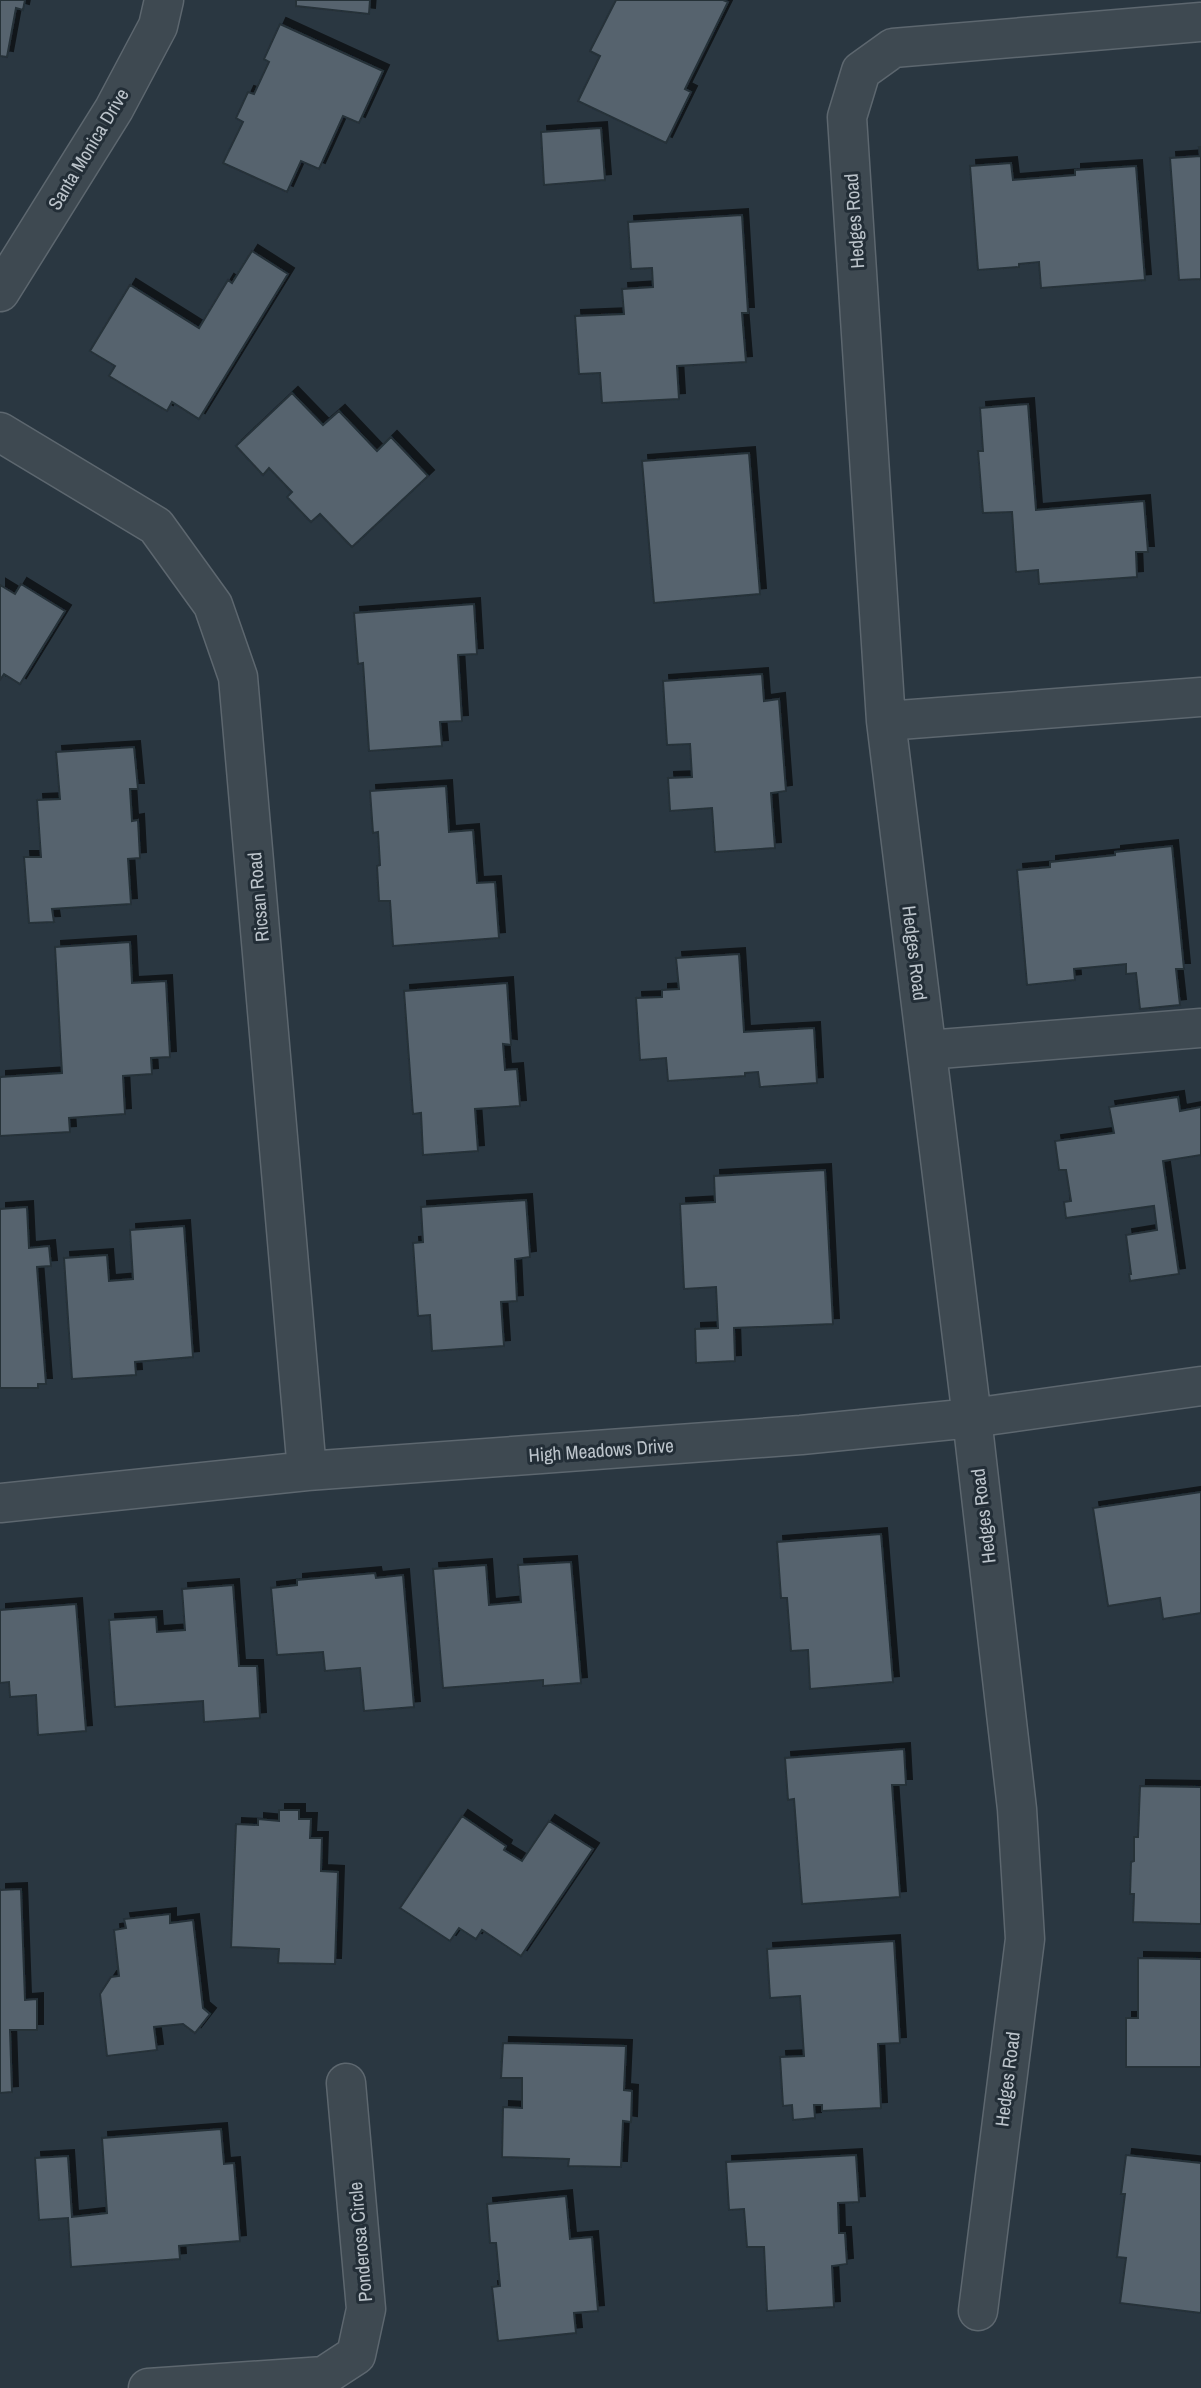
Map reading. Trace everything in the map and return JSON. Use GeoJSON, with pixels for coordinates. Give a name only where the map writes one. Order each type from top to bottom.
{"type":"FeatureCollection","features":[{"type":"Feature","properties":{"kind":"street","name":"Santa Monica Drive"},"geometry":{"type":"LineString","coordinates":[[0,292],[114,109],[158,26],[164,0]]}},
{"type":"Feature","properties":{"kind":"street","name":"Hedges Road"},"geometry":{"type":"LineString","coordinates":[[978,2311],[1025,1940],[1017,1809],[886,721],[847,117],[861,71],[893,48],[1201,22]]}},
{"type":"Feature","properties":{"kind":"street","name":"Ricsan Road"},"geometry":{"type":"LineString","coordinates":[[0,432],[156,526],[213,605],[238,677],[307,1471]]}},
{"type":"Feature","properties":{"kind":"street"},"geometry":{"type":"LineString","coordinates":[[886,721],[1201,697]]}},
{"type":"Feature","properties":{"kind":"street"},"geometry":{"type":"LineString","coordinates":[[927,1050],[1201,1028]]}},
{"type":"Feature","properties":{"kind":"street","name":"High Meadows Drive"},"geometry":{"type":"LineString","coordinates":[[0,1503],[307,1471],[801,1435],[972,1418],[1201,1386]]}},
{"type":"Feature","properties":{"kind":"street","name":"Ponderosa Circle"},"geometry":{"type":"LineString","coordinates":[[148,2388],[324,2376],[356,2354],[366,2309],[346,2083]]}},
{"type":"Feature","properties":{"kind":"building"},"geometry":{"type":"Polygon","coordinates":[[[0,0],[25,0],[23,10],[16,8],[7,57],[0,56],[0,0]]]}},
{"type":"Feature","properties":{"kind":"building"},"geometry":{"type":"Polygon","coordinates":[[[296,0],[370,0],[369,14],[296,6],[296,0]]]}},
{"type":"Feature","properties":{"kind":"building"},"geometry":{"type":"Polygon","coordinates":[[[616,0],[728,2],[685,89],[691,92],[666,143],[578,101],[600,56],[590,51],[616,0]]]}},
{"type":"Feature","properties":{"kind":"building"},"geometry":{"type":"Polygon","coordinates":[[[280,24],[383,71],[359,123],[343,116],[319,169],[301,161],[287,192],[223,163],[243,122],[236,118],[248,92],[254,94],[269,62],[264,59],[280,24]]]}},
{"type":"Feature","properties":{"kind":"building"},"geometry":{"type":"Polygon","coordinates":[[[601,128],[605,180],[544,185],[541,132],[601,128]]]}},
{"type":"Feature","properties":{"kind":"building"},"geometry":{"type":"Polygon","coordinates":[[[1201,147],[1201,279],[1179,280],[1170,158],[1200,156],[1201,147]]]}},
{"type":"Feature","properties":{"kind":"building"},"geometry":{"type":"Polygon","coordinates":[[[1011,163],[1013,180],[1075,175],[1075,170],[1136,166],[1145,280],[1041,288],[1039,262],[1019,264],[1019,267],[978,270],[970,166],[1011,163]]]}},
{"type":"Feature","properties":{"kind":"building"},"geometry":{"type":"Polygon","coordinates":[[[742,215],[748,313],[742,313],[746,362],[677,366],[679,399],[602,403],[600,373],[579,374],[575,316],[624,314],[622,289],[653,287],[652,268],[631,269],[628,222],[742,215]]]}},
{"type":"Feature","properties":{"kind":"building"},"geometry":{"type":"Polygon","coordinates":[[[252,251],[288,274],[199,419],[172,402],[167,411],[109,376],[115,366],[90,351],[130,285],[199,328],[228,280],[232,283],[252,251]]]}},
{"type":"Feature","properties":{"kind":"building"},"geometry":{"type":"Polygon","coordinates":[[[292,393],[323,425],[339,411],[377,451],[391,437],[428,476],[352,547],[320,514],[311,522],[287,497],[292,492],[269,468],[263,475],[236,446],[292,393]]]}},
{"type":"Feature","properties":{"kind":"building"},"geometry":{"type":"Polygon","coordinates":[[[1028,404],[1036,510],[1144,501],[1148,552],[1136,552],[1137,577],[1039,584],[1038,570],[1016,572],[1012,512],[983,513],[978,451],[983,451],[980,408],[1028,404]]]}},
{"type":"Feature","properties":{"kind":"building"},"geometry":{"type":"Polygon","coordinates":[[[749,453],[760,594],[654,603],[642,461],[749,453]]]}},
{"type":"Feature","properties":{"kind":"building"},"geometry":{"type":"Polygon","coordinates":[[[21,584],[65,611],[20,684],[4,674],[0,680],[0,585],[15,594],[21,584]]]}},
{"type":"Feature","properties":{"kind":"building"},"geometry":{"type":"Polygon","coordinates":[[[474,604],[477,654],[458,655],[462,721],[440,722],[442,746],[369,751],[363,663],[358,664],[354,613],[474,604]]]}},
{"type":"Feature","properties":{"kind":"building"},"geometry":{"type":"Polygon","coordinates":[[[762,674],[764,701],[779,699],[786,791],[771,793],[775,848],[715,852],[712,808],[670,811],[668,778],[692,777],[690,744],[667,745],[663,681],[762,674]]]}},
{"type":"Feature","properties":{"kind":"building"},"geometry":{"type":"Polygon","coordinates":[[[134,747],[138,789],[130,789],[132,821],[138,820],[140,858],[128,859],[131,904],[52,909],[54,922],[29,923],[24,857],[41,857],[37,800],[60,799],[56,752],[134,747]]]}},
{"type":"Feature","properties":{"kind":"building"},"geometry":{"type":"Polygon","coordinates":[[[446,786],[449,832],[473,830],[477,883],[495,882],[499,938],[393,946],[390,901],[379,901],[378,832],[373,833],[370,791],[446,786]]]}},
{"type":"Feature","properties":{"kind":"building"},"geometry":{"type":"Polygon","coordinates":[[[1172,846],[1184,969],[1176,969],[1180,1005],[1140,1009],[1136,973],[1126,974],[1126,964],[1074,969],[1075,980],[1027,985],[1017,870],[1050,867],[1050,862],[1172,846]]]}},
{"type":"Feature","properties":{"kind":"building"},"geometry":{"type":"Polygon","coordinates":[[[130,942],[132,983],[166,981],[170,1057],[151,1058],[152,1074],[123,1076],[125,1114],[69,1118],[70,1132],[0,1136],[0,1077],[62,1073],[55,947],[130,942]]]}},
{"type":"Feature","properties":{"kind":"building"},"geometry":{"type":"Polygon","coordinates":[[[739,954],[744,1032],[814,1028],[817,1083],[760,1087],[758,1072],[745,1073],[745,1076],[668,1081],[666,1058],[640,1060],[636,998],[662,997],[662,990],[679,989],[676,958],[739,954]]]}},
{"type":"Feature","properties":{"kind":"building"},"geometry":{"type":"Polygon","coordinates":[[[507,983],[511,1045],[503,1044],[505,1070],[517,1069],[520,1106],[475,1109],[478,1151],[423,1155],[421,1113],[413,1114],[404,991],[507,983]]]}},
{"type":"Feature","properties":{"kind":"building"},"geometry":{"type":"Polygon","coordinates":[[[1178,1097],[1180,1111],[1201,1107],[1201,1155],[1163,1161],[1179,1274],[1130,1281],[1126,1235],[1157,1230],[1154,1206],[1066,1218],[1064,1202],[1071,1201],[1066,1170],[1059,1170],[1055,1141],[1114,1133],[1109,1107],[1178,1097]]]}},
{"type":"Feature","properties":{"kind":"building"},"geometry":{"type":"Polygon","coordinates":[[[825,1170],[833,1324],[734,1328],[735,1361],[696,1363],[695,1329],[718,1328],[716,1287],[684,1289],[680,1204],[715,1202],[714,1176],[825,1170]]]}},
{"type":"Feature","properties":{"kind":"building"},"geometry":{"type":"Polygon","coordinates":[[[526,1200],[530,1257],[515,1259],[517,1301],[501,1302],[504,1346],[432,1351],[430,1315],[418,1316],[413,1243],[423,1242],[421,1207],[526,1200]]]}},
{"type":"Feature","properties":{"kind":"building"},"geometry":{"type":"Polygon","coordinates":[[[27,1207],[29,1248],[49,1246],[51,1266],[37,1267],[46,1384],[38,1384],[38,1388],[0,1388],[0,1209],[27,1207]]]}},
{"type":"Feature","properties":{"kind":"building"},"geometry":{"type":"Polygon","coordinates":[[[184,1226],[193,1357],[135,1362],[136,1375],[72,1379],[64,1258],[107,1255],[109,1281],[133,1279],[130,1230],[184,1226]]]}},
{"type":"Feature","properties":{"kind":"building"},"geometry":{"type":"Polygon","coordinates":[[[1201,1492],[1201,1613],[1163,1619],[1160,1598],[1108,1606],[1093,1508],[1201,1492]]]}},
{"type":"Feature","properties":{"kind":"building"},"geometry":{"type":"Polygon","coordinates":[[[881,1534],[893,1682],[810,1689],[808,1650],[791,1651],[787,1598],[781,1598],[777,1542],[881,1534]]]}},
{"type":"Feature","properties":{"kind":"building"},"geometry":{"type":"Polygon","coordinates":[[[571,1562],[581,1683],[543,1686],[543,1680],[443,1688],[433,1569],[486,1565],[489,1605],[521,1602],[518,1565],[571,1562]]]}},
{"type":"Feature","properties":{"kind":"building"},"geometry":{"type":"Polygon","coordinates":[[[375,1573],[376,1578],[403,1575],[414,1707],[364,1711],[360,1668],[325,1671],[323,1652],[277,1655],[271,1588],[297,1585],[297,1580],[375,1573]]]}},
{"type":"Feature","properties":{"kind":"building"},"geometry":{"type":"Polygon","coordinates":[[[233,1585],[239,1666],[257,1666],[260,1718],[204,1722],[203,1701],[115,1707],[109,1620],[156,1617],[157,1632],[185,1630],[182,1589],[233,1585]]]}},
{"type":"Feature","properties":{"kind":"building"},"geometry":{"type":"Polygon","coordinates":[[[76,1604],[86,1731],[38,1735],[36,1695],[10,1697],[9,1682],[0,1683],[0,1610],[76,1604]]]}},
{"type":"Feature","properties":{"kind":"building"},"geometry":{"type":"Polygon","coordinates":[[[904,1749],[906,1785],[892,1785],[900,1897],[802,1904],[794,1799],[788,1800],[785,1758],[904,1749]]]}},
{"type":"Feature","properties":{"kind":"building"},"geometry":{"type":"Polygon","coordinates":[[[1140,1786],[1201,1787],[1201,1924],[1133,1922],[1131,1862],[1134,1861],[1134,1837],[1138,1837],[1140,1786]]]}},
{"type":"Feature","properties":{"kind":"building"},"geometry":{"type":"Polygon","coordinates":[[[279,1810],[299,1810],[299,1819],[311,1819],[310,1838],[322,1838],[321,1871],[338,1872],[335,1964],[278,1963],[279,1949],[231,1947],[236,1824],[258,1825],[258,1819],[279,1821],[279,1810]]]}},
{"type":"Feature","properties":{"kind":"building"},"geometry":{"type":"Polygon","coordinates":[[[462,1816],[506,1846],[504,1850],[522,1861],[549,1821],[593,1849],[521,1956],[482,1930],[476,1939],[459,1928],[450,1941],[400,1908],[462,1816]]]}},
{"type":"Feature","properties":{"kind":"building"},"geometry":{"type":"Polygon","coordinates":[[[21,1889],[25,2000],[37,1999],[37,2030],[10,2030],[12,2092],[0,2093],[0,1890],[21,1889]]]}},
{"type":"Feature","properties":{"kind":"building"},"geometry":{"type":"Polygon","coordinates":[[[170,1914],[170,1923],[193,1920],[203,2008],[210,2014],[195,2033],[183,2024],[154,2027],[157,2050],[107,2056],[100,1994],[111,1977],[119,1976],[114,1930],[126,1928],[124,1919],[170,1914]]]}},
{"type":"Feature","properties":{"kind":"building"},"geometry":{"type":"Polygon","coordinates":[[[894,1941],[900,2043],[878,2044],[881,2108],[822,2111],[822,2105],[814,2105],[815,2118],[793,2120],[792,2105],[783,2106],[780,2057],[804,2056],[800,1996],[770,1998],[767,1949],[894,1941]]]}},
{"type":"Feature","properties":{"kind":"building"},"geometry":{"type":"Polygon","coordinates":[[[1138,1958],[1201,1959],[1201,2067],[1126,2067],[1126,2018],[1138,2018],[1138,1958]]]}},
{"type":"Feature","properties":{"kind":"building"},"geometry":{"type":"Polygon","coordinates":[[[503,2043],[626,2046],[624,2090],[632,2091],[631,2122],[623,2121],[621,2167],[568,2166],[569,2159],[502,2157],[503,2107],[522,2108],[522,2078],[501,2078],[503,2043]]]}},
{"type":"Feature","properties":{"kind":"building"},"geometry":{"type":"Polygon","coordinates":[[[221,2129],[224,2164],[234,2163],[240,2241],[179,2246],[180,2259],[71,2267],[68,2218],[39,2220],[35,2158],[68,2156],[72,2217],[107,2213],[102,2138],[221,2129]]]}},
{"type":"Feature","properties":{"kind":"building"},"geometry":{"type":"Polygon","coordinates":[[[856,2155],[859,2202],[838,2203],[839,2233],[845,2233],[847,2264],[832,2266],[834,2307],[767,2311],[764,2247],[747,2247],[744,2209],[729,2210],[726,2162],[856,2155]]]}},
{"type":"Feature","properties":{"kind":"building"},"geometry":{"type":"Polygon","coordinates":[[[1126,2155],[1201,2163],[1201,2313],[1120,2303],[1126,2258],[1117,2257],[1125,2194],[1121,2194],[1126,2155]]]}},
{"type":"Feature","properties":{"kind":"building"},"geometry":{"type":"Polygon","coordinates":[[[566,2196],[570,2239],[592,2237],[598,2311],[574,2313],[576,2333],[498,2341],[492,2287],[500,2286],[496,2243],[490,2243],[487,2204],[566,2196]]]}}]}
